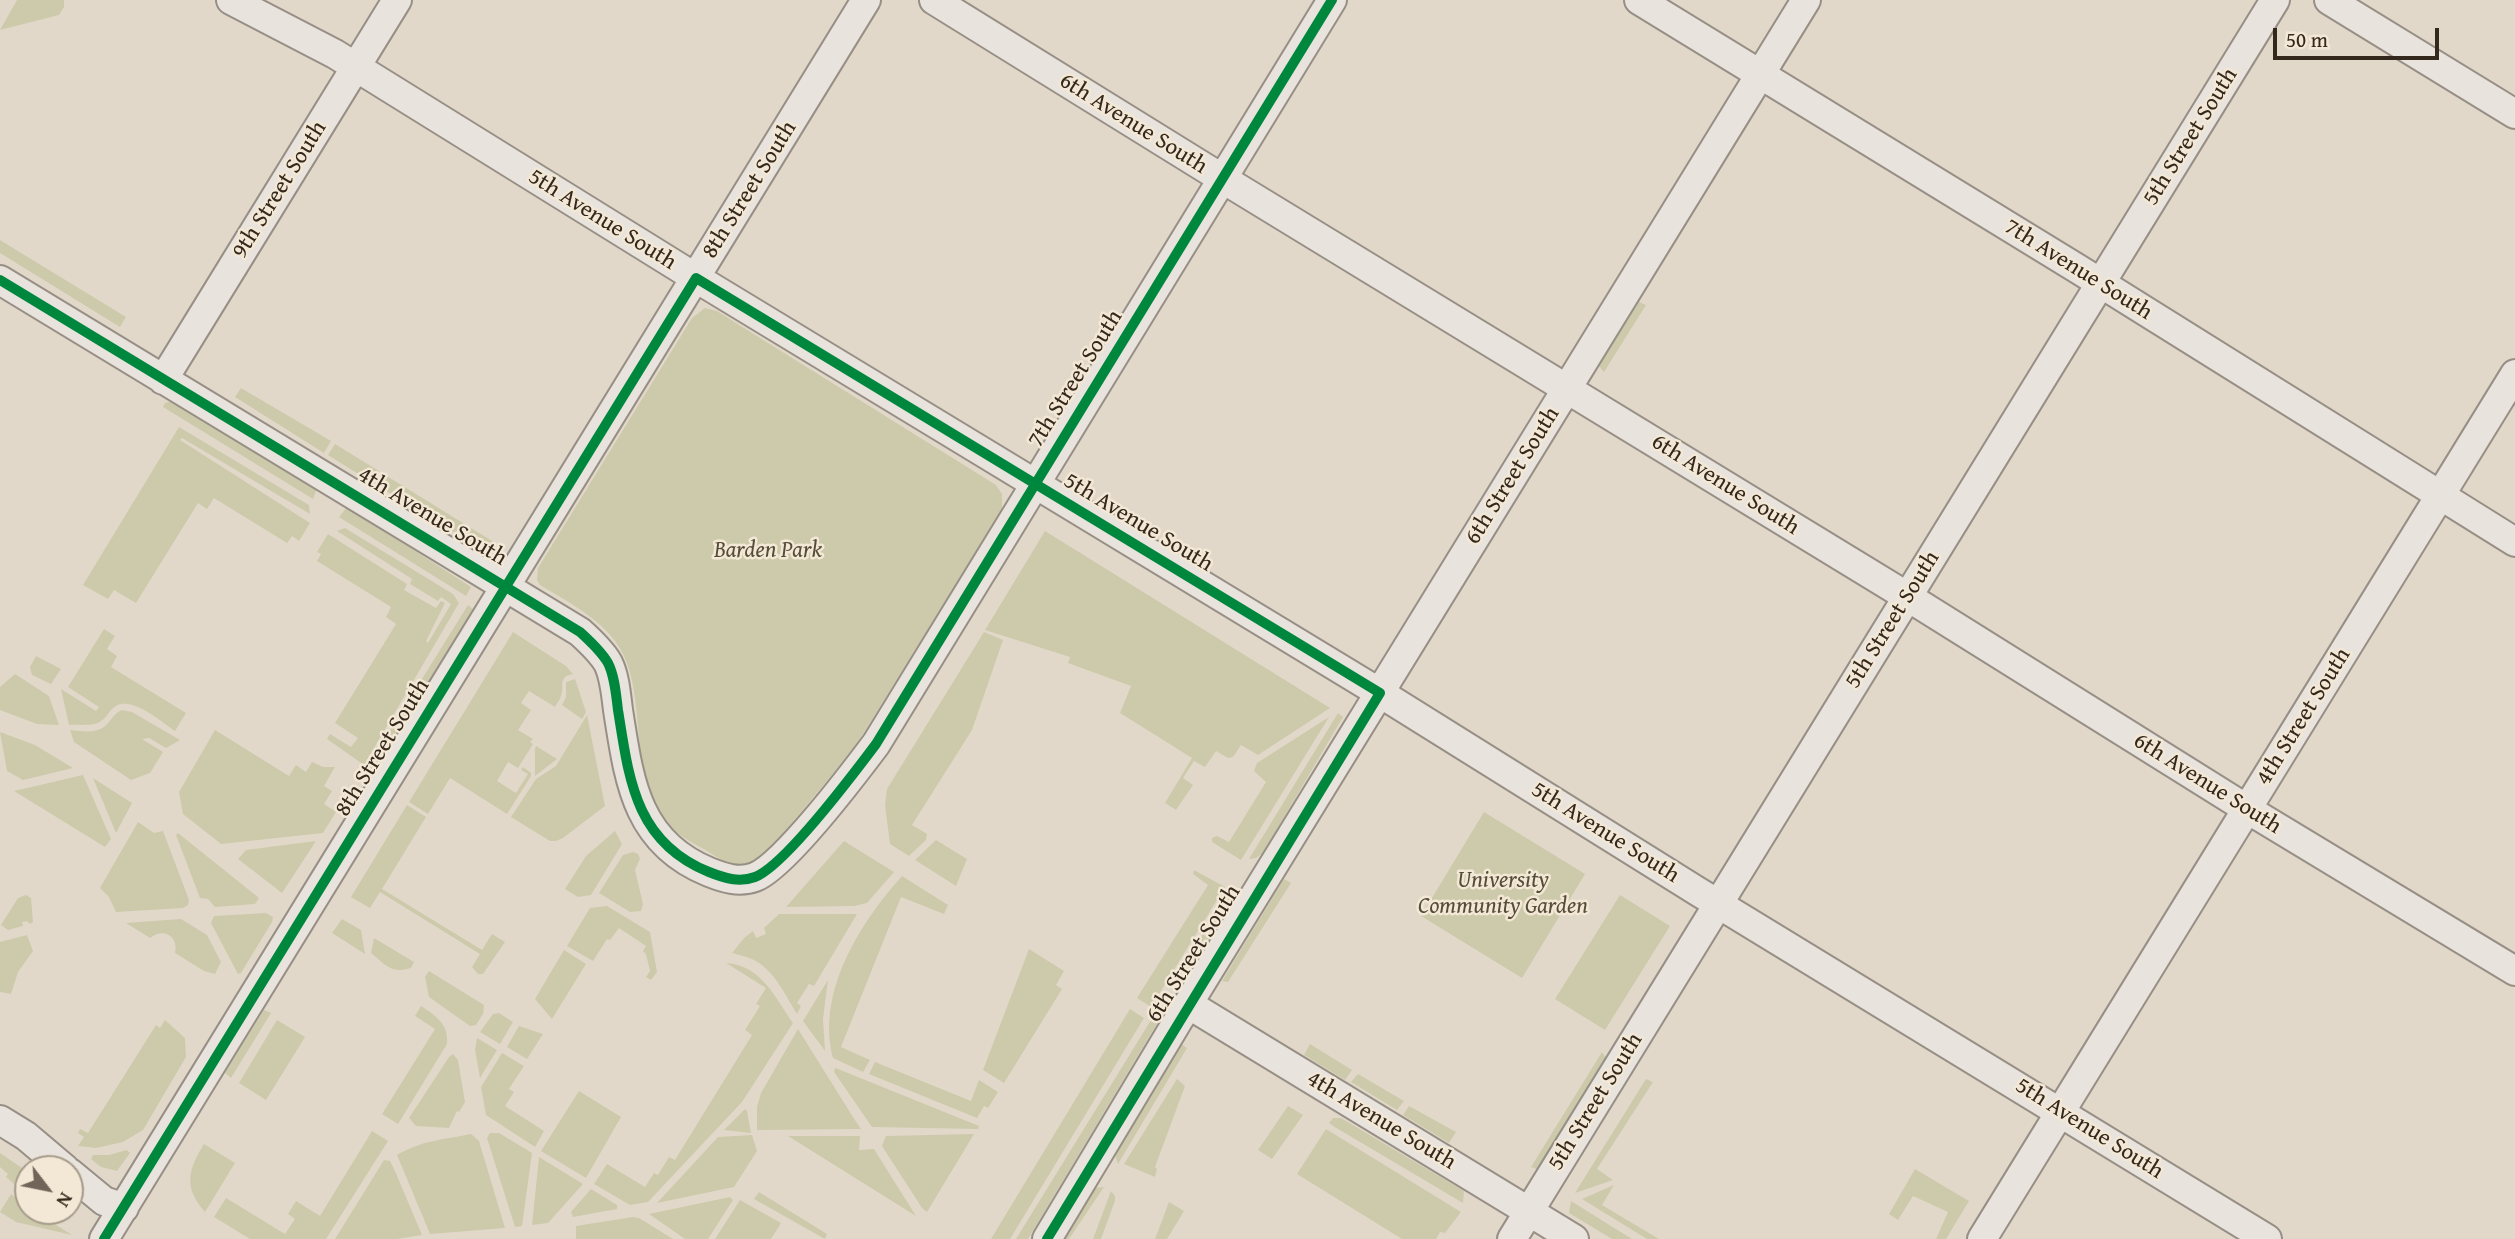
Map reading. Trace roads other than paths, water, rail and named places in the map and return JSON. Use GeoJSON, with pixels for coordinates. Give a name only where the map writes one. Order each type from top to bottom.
{"type":"FeatureCollection","features":[{"type":"Feature","properties":{"kind":"street","name":"5th Avenue South"},"geometry":{"type":"LineString","coordinates":[[232,0],[345,60],[696,278],[1380,693],[1718,904],[2267,1239]]}},
{"type":"Feature","properties":{"kind":"street","name":"5th Avenue South"},"geometry":{"type":"LineString","coordinates":[[262,0],[345,60]]}},
{"type":"Feature","properties":{"kind":"street","name":"9th Street South"},"geometry":{"type":"LineString","coordinates":[[163,380],[345,60],[397,0]]}},
{"type":"Feature","properties":{"kind":"street","name":"8th Street South"},"geometry":{"type":"LineString","coordinates":[[104,1239],[866,0]]}},
{"type":"Feature","properties":{"kind":"street","name":"6th Avenue South"},"geometry":{"type":"LineString","coordinates":[[934,0],[1908,597],[2247,810],[2515,971]]}},
{"type":"Feature","properties":{"kind":"street","name":"7th Street South"},"geometry":{"type":"LineString","coordinates":[[766,871],[844,785],[876,744],[1332,0]]}},
{"type":"Feature","properties":{"kind":"street","name":"7th Avenue South"},"geometry":{"type":"LineString","coordinates":[[1639,0],[2515,542]]}},
{"type":"Feature","properties":{"kind":"street","name":"6th Street South"},"geometry":{"type":"LineString","coordinates":[[1047,1239],[1188,1004],[1806,0]]}},
{"type":"Feature","properties":{"kind":"street","name":"5th Street South"},"geometry":{"type":"LineString","coordinates":[[1512,1239],[2275,0]]}},
{"type":"Feature","properties":{"kind":"street"},"geometry":{"type":"LineString","coordinates":[[2329,0],[2515,114]]}},
{"type":"Feature","properties":{"kind":"street","name":"4th Avenue South"},"geometry":{"type":"LineString","coordinates":[[0,280],[580,632],[608,663],[626,766],[645,820],[667,845],[705,870],[732,880],[753,878],[766,871]]}},
{"type":"Feature","properties":{"kind":"street","name":"4th Street South"},"geometry":{"type":"LineString","coordinates":[[1982,1239],[2515,374]]}},
{"type":"Feature","properties":{"kind":"street","name":"4th Avenue South"},"geometry":{"type":"LineString","coordinates":[[1188,1004],[1574,1239]]}},
{"type":"Feature","properties":{"kind":"street"},"geometry":{"type":"LineString","coordinates":[[0,1120],[26,1136],[48,1155]]}},
{"type":"Feature","properties":{"kind":"street"},"geometry":{"type":"LineString","coordinates":[[84,1185],[104,1202],[124,1208]]}},
{"type":"Feature","properties":{"kind":"park label","name":"Barden Park"},"geometry":{"type":"Point","coordinates":[768,551]}},
{"type":"Feature","properties":{"kind":"park label","name":"University Community Garden"},"geometry":{"type":"Point","coordinates":[1503,894]}}]}
